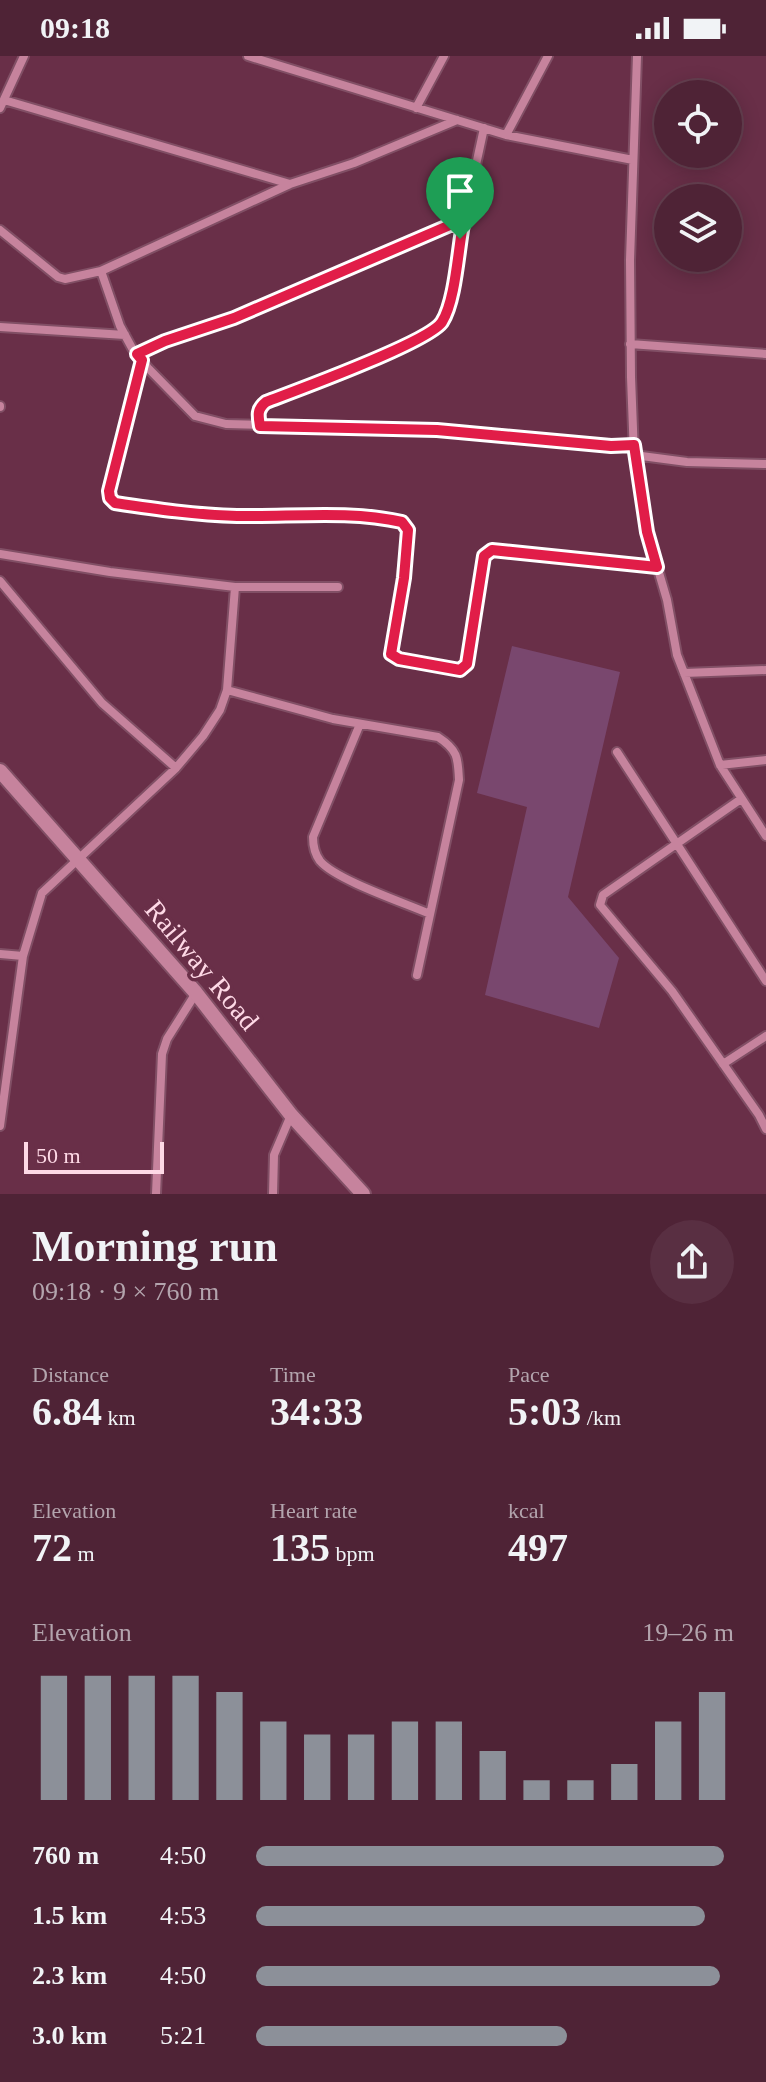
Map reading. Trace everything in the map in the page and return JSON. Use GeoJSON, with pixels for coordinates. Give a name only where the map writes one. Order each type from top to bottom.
{"type":"FeatureCollection","features":[{"type":"Feature","properties":{"kind":"street"},"geometry":{"type":"LineString","coordinates":[[24,56],[2,104],[290,184]]}},
{"type":"Feature","properties":{"kind":"street"},"geometry":{"type":"LineString","coordinates":[[248,56],[506,135],[633,160]]}},
{"type":"Feature","properties":{"kind":"street"},"geometry":{"type":"LineString","coordinates":[[416,108],[444,56]]}},
{"type":"Feature","properties":{"kind":"street"},"geometry":{"type":"LineString","coordinates":[[506,135],[548,56]]}},
{"type":"Feature","properties":{"kind":"street"},"geometry":{"type":"LineString","coordinates":[[637,56],[630,344],[634,450],[647,532],[667,600],[677,655],[720,765],[766,836]]}},
{"type":"Feature","properties":{"kind":"street"},"geometry":{"type":"LineString","coordinates":[[0,230],[58,277],[65,279],[101,271],[290,184],[354,163],[457,120]]}},
{"type":"Feature","properties":{"kind":"street"},"geometry":{"type":"LineString","coordinates":[[260,426],[258,413],[266,402],[435,331],[449,307],[484,128]]}},
{"type":"Feature","properties":{"kind":"street"},"geometry":{"type":"LineString","coordinates":[[464,219],[234,318],[165,341],[139,357],[110,498],[115,503],[160,510],[234,516],[336,516],[402,522],[408,530],[404,578],[391,654],[399,659],[460,670],[467,664],[484,556],[492,550],[657,567]]}},
{"type":"Feature","properties":{"kind":"street"},"geometry":{"type":"LineString","coordinates":[[101,271],[125,335],[139,357],[195,416],[226,424],[260,426],[437,430],[611,446],[687,462],[766,464]]}},
{"type":"Feature","properties":{"kind":"street"},"geometry":{"type":"LineString","coordinates":[[0,327],[125,335]]}},
{"type":"Feature","properties":{"kind":"street"},"geometry":{"type":"LineString","coordinates":[[630,344],[766,354]]}},
{"type":"Feature","properties":{"kind":"street"},"geometry":{"type":"LineString","coordinates":[[0,554],[110,572],[235,587],[338,587]]}},
{"type":"Feature","properties":{"kind":"street"},"geometry":{"type":"LineString","coordinates":[[0,581],[102,703],[176,768]]}},
{"type":"Feature","properties":{"kind":"street"},"geometry":{"type":"LineString","coordinates":[[0,1126],[23,956],[42,893],[176,768],[220,710],[227,690],[235,587]]}},
{"type":"Feature","properties":{"kind":"street"},"geometry":{"type":"LineString","coordinates":[[684,673],[766,670]]}},
{"type":"Feature","properties":{"kind":"street"},"geometry":{"type":"LineString","coordinates":[[227,690],[333,719],[438,737],[451,745],[458,758],[459,780],[417,975]]}},
{"type":"Feature","properties":{"kind":"street"},"geometry":{"type":"LineString","coordinates":[[360,724],[313,837],[313,848],[320,861],[334,873],[430,914]]}},
{"type":"Feature","properties":{"kind":"street"},"geometry":{"type":"LineString","coordinates":[[617,752],[766,981]]}},
{"type":"Feature","properties":{"kind":"street"},"geometry":{"type":"LineString","coordinates":[[720,765],[766,760]]}},
{"type":"Feature","properties":{"kind":"street","name":"Railway Road"},"geometry":{"type":"LineString","coordinates":[[0,771],[196,993],[291,1115],[363,1194]]}},
{"type":"Feature","properties":{"kind":"street"},"geometry":{"type":"LineString","coordinates":[[741,799],[603,895],[600,905],[672,991],[766,1129]]}},
{"type":"Feature","properties":{"kind":"street"},"geometry":{"type":"LineString","coordinates":[[0,954],[23,956]]}},
{"type":"Feature","properties":{"kind":"street"},"geometry":{"type":"LineString","coordinates":[[156,1194],[162,1054],[167,1039],[196,993]]}},
{"type":"Feature","properties":{"kind":"street"},"geometry":{"type":"LineString","coordinates":[[723,1064],[766,1036]]}},
{"type":"Feature","properties":{"kind":"street"},"geometry":{"type":"LineString","coordinates":[[273,1194],[274,1155],[291,1115]]}},
{"type":"Feature","properties":{"kind":"building"},"geometry":{"type":"Polygon","coordinates":[[[512,646],[620,672],[568,897],[619,958],[599,1028],[485,995],[527,807],[477,793],[512,646]]]}},
{"type":"Feature","properties":{"kind":"route"},"geometry":{"type":"LineString","coordinates":[[464,219],[460,239],[449,307],[435,331],[266,402],[258,413],[260,426],[437,430],[611,446],[634,445],[647,532],[657,567],[488,552],[484,556],[467,664],[456,670],[399,659],[391,654],[404,578],[408,530],[402,522],[336,516],[234,516],[160,510],[115,503],[110,498],[109,491],[142,360],[137,354],[165,341],[234,318],[464,219]]}}]}
